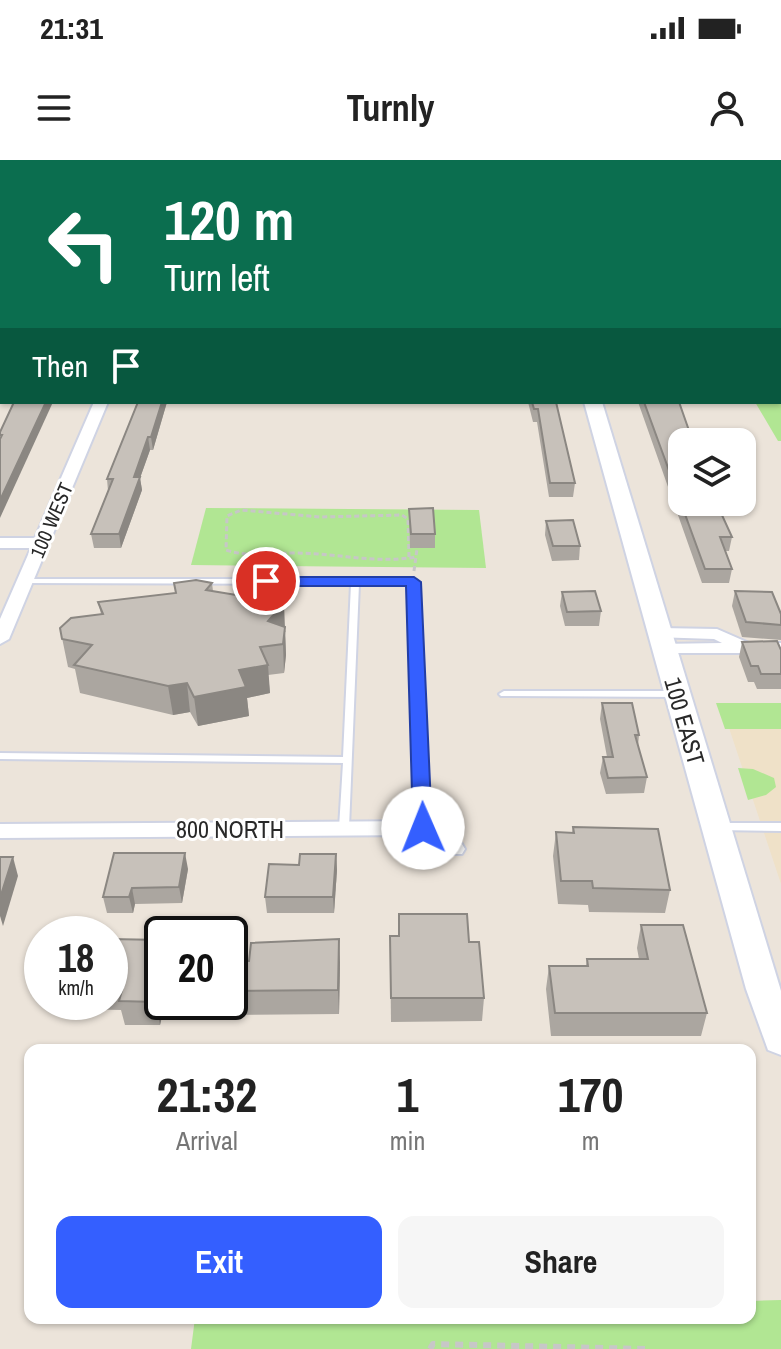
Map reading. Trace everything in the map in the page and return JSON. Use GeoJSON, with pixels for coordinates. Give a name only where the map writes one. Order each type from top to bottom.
{"type":"FeatureCollection","features":[{"type":"Feature","properties":{"kind":"main road","name":"100 EAST"},"geometry":{"type":"LineString","coordinates":[[594,404],[781,1040]]}},
{"type":"Feature","properties":{"kind":"street","name":"100 WEST"},"geometry":{"type":"LineString","coordinates":[[0,639],[100,404]]}},
{"type":"Feature","properties":{"kind":"street"},"geometry":{"type":"LineString","coordinates":[[0,543],[41,543]]}},
{"type":"Feature","properties":{"kind":"street"},"geometry":{"type":"LineString","coordinates":[[662,640],[781,648]]}},
{"type":"Feature","properties":{"kind":"street"},"geometry":{"type":"LineString","coordinates":[[423,828],[454,849]]}},
{"type":"Feature","properties":{"kind":"street","name":"800 NORTH"},"geometry":{"type":"LineString","coordinates":[[0,831],[423,828]]}},
{"type":"Feature","properties":{"kind":"lane"},"geometry":{"type":"LineString","coordinates":[[25,581],[414,582],[423,828]]}},
{"type":"Feature","properties":{"kind":"lane"},"geometry":{"type":"LineString","coordinates":[[344,828],[355,581]]}},
{"type":"Feature","properties":{"kind":"lane"},"geometry":{"type":"LineString","coordinates":[[504,694],[678,694]]}},
{"type":"Feature","properties":{"kind":"lane"},"geometry":{"type":"LineString","coordinates":[[0,756],[348,760]]}},
{"type":"Feature","properties":{"kind":"lane"},"geometry":{"type":"LineString","coordinates":[[716,827],[781,827]]}},
{"type":"Feature","properties":{"kind":"path"},"geometry":{"type":"LineString","coordinates":[[409,557],[408,519],[402,515],[320,517],[236,510],[227,516],[226,550],[241,556],[295,553],[398,560],[416,557]]}},
{"type":"Feature","properties":{"kind":"path"},"geometry":{"type":"LineString","coordinates":[[414,582],[417,549]]}},
{"type":"Feature","properties":{"kind":"path"},"geometry":{"type":"LineString","coordinates":[[430,1349],[433,1344],[645,1349]]}},
{"type":"Feature","properties":{"kind":"shaded area"},"geometry":{"type":"Polygon","coordinates":[[[721,704],[781,704],[781,884],[721,704]]]}},
{"type":"Feature","properties":{"kind":"green space"},"geometry":{"type":"Polygon","coordinates":[[[756,404],[781,404],[781,441],[778,441],[756,404]]]}},
{"type":"Feature","properties":{"kind":"green space"},"geometry":{"type":"Polygon","coordinates":[[[206,508],[479,510],[486,568],[191,565],[206,508]]]}},
{"type":"Feature","properties":{"kind":"green space"},"geometry":{"type":"Polygon","coordinates":[[[716,703],[781,703],[781,729],[725,729],[716,703]]]}},
{"type":"Feature","properties":{"kind":"green space"},"geometry":{"type":"Polygon","coordinates":[[[738,768],[753,769],[774,778],[776,787],[766,795],[748,800],[738,768]]]}},
{"type":"Feature","properties":{"kind":"green space"},"geometry":{"type":"Polygon","coordinates":[[[781,1300],[781,1349],[191,1349],[194,1324],[756,1324],[756,1301],[781,1300]]]}},
{"type":"Feature","properties":{"kind":"building"},"geometry":{"type":"Polygon","coordinates":[[[13,404],[45,404],[0,500],[2,435],[0,432],[13,404]]]}},
{"type":"Feature","properties":{"kind":"building"},"geometry":{"type":"Polygon","coordinates":[[[137,404],[161,404],[134,477],[140,477],[119,534],[91,534],[113,479],[107,479],[137,404]]]}},
{"type":"Feature","properties":{"kind":"building"},"geometry":{"type":"Polygon","coordinates":[[[533,404],[556,404],[575,483],[550,483],[538,409],[534,409],[533,404]]]}},
{"type":"Feature","properties":{"kind":"building"},"geometry":{"type":"Polygon","coordinates":[[[645,404],[680,404],[688,428],[668,428],[668,468],[645,404]]]}},
{"type":"Feature","properties":{"kind":"building"},"geometry":{"type":"Polygon","coordinates":[[[433,508],[435,534],[411,534],[409,509],[433,508]]]}},
{"type":"Feature","properties":{"kind":"building"},"geometry":{"type":"Polygon","coordinates":[[[686,516],[722,516],[732,537],[720,537],[732,569],[705,569],[686,516]]]}},
{"type":"Feature","properties":{"kind":"building"},"geometry":{"type":"Polygon","coordinates":[[[573,520],[580,546],[553,546],[546,521],[573,520]]]}},
{"type":"Feature","properties":{"kind":"building"},"geometry":{"type":"Polygon","coordinates":[[[196,580],[212,583],[206,590],[284,603],[268,621],[285,627],[283,644],[260,647],[268,665],[239,670],[246,687],[194,697],[187,683],[168,686],[74,665],[92,645],[62,639],[60,628],[71,618],[103,614],[98,602],[176,593],[174,583],[196,580]]]}},
{"type":"Feature","properties":{"kind":"building"},"geometry":{"type":"Polygon","coordinates":[[[595,591],[601,611],[567,612],[562,592],[595,591]]]}},
{"type":"Feature","properties":{"kind":"building"},"geometry":{"type":"Polygon","coordinates":[[[735,591],[772,592],[781,614],[781,625],[746,622],[735,591]]]}},
{"type":"Feature","properties":{"kind":"building"},"geometry":{"type":"Polygon","coordinates":[[[777,641],[781,650],[781,674],[761,674],[758,666],[751,666],[742,642],[777,641]]]}},
{"type":"Feature","properties":{"kind":"building"},"geometry":{"type":"Polygon","coordinates":[[[602,703],[632,703],[639,735],[635,735],[647,777],[608,778],[603,757],[613,757],[602,703]]]}},
{"type":"Feature","properties":{"kind":"building"},"geometry":{"type":"Polygon","coordinates":[[[573,827],[658,829],[670,890],[593,888],[592,881],[561,881],[556,832],[574,833],[573,827]]]}},
{"type":"Feature","properties":{"kind":"building"},"geometry":{"type":"Polygon","coordinates":[[[114,853],[185,853],[179,887],[132,888],[129,897],[103,897],[114,853]]]}},
{"type":"Feature","properties":{"kind":"building"},"geometry":{"type":"Polygon","coordinates":[[[300,854],[336,854],[333,897],[265,897],[269,864],[299,865],[300,854]]]}},
{"type":"Feature","properties":{"kind":"building"},"geometry":{"type":"Polygon","coordinates":[[[0,857],[13,857],[0,898],[0,857]]]}},
{"type":"Feature","properties":{"kind":"building"},"geometry":{"type":"Polygon","coordinates":[[[399,914],[467,914],[469,942],[479,942],[484,998],[391,998],[390,936],[399,936],[399,914]]]}},
{"type":"Feature","properties":{"kind":"building"},"geometry":{"type":"Polygon","coordinates":[[[641,925],[683,925],[707,1013],[555,1013],[549,966],[588,966],[587,959],[648,959],[641,925]]]}},
{"type":"Feature","properties":{"kind":"building"},"geometry":{"type":"Polygon","coordinates":[[[128,939],[144,940],[144,1002],[128,1001],[128,939]]]}},
{"type":"Feature","properties":{"kind":"building"},"geometry":{"type":"Polygon","coordinates":[[[339,939],[338,990],[248,991],[251,943],[339,939]]]}},
{"type":"Feature","properties":{"kind":"route"},"geometry":{"type":"LineString","coordinates":[[266,581],[414,582],[423,828]]}}]}
